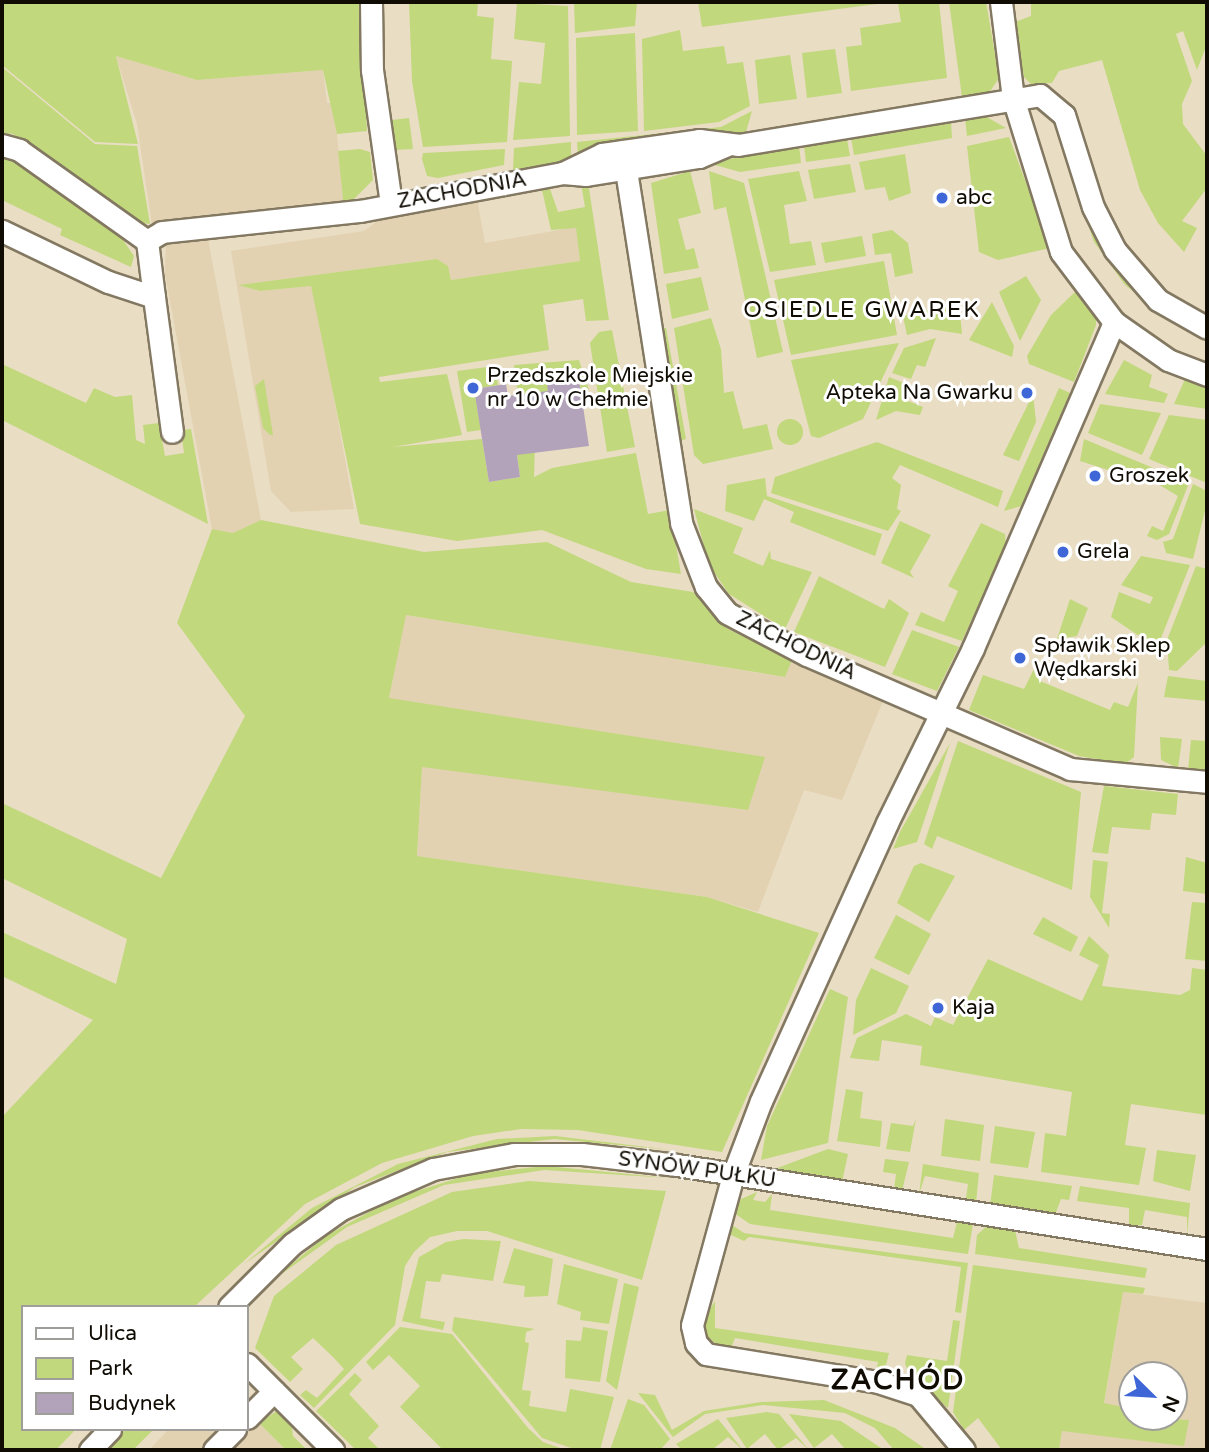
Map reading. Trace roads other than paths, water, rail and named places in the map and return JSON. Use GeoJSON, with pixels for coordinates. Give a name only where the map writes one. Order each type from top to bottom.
{"type":"FeatureCollection","features":[{"type":"Feature","properties":{"kind":"street"},"geometry":{"type":"LineString","coordinates":[[371,2],[372,70],[391,204]]}},
{"type":"Feature","properties":{"kind":"street"},"geometry":{"type":"LineString","coordinates":[[1001,2],[1013,98],[1061,252],[1115,322],[1168,360],[1207,375]]}},
{"type":"Feature","properties":{"kind":"street","name":"ZACHODNIA"},"geometry":{"type":"LineString","coordinates":[[146,242],[162,232],[360,211],[563,173],[602,153],[623,159],[699,140],[727,145],[1040,95],[1058,105],[1093,206],[1115,250],[1158,300],[1207,328]]}},
{"type":"Feature","properties":{"kind":"street"},"geometry":{"type":"LineString","coordinates":[[2,145],[19,150],[146,242],[172,432]]}},
{"type":"Feature","properties":{"kind":"street","name":"ZACHODNIA"},"geometry":{"type":"LineString","coordinates":[[623,159],[674,485],[695,564],[727,613],[807,655],[1070,769],[1207,782]]}},
{"type":"Feature","properties":{"kind":"street"},"geometry":{"type":"LineString","coordinates":[[2,231],[108,282],[154,297]]}},
{"type":"Feature","properties":{"kind":"street"},"geometry":{"type":"LineString","coordinates":[[964,1450],[918,1395],[878,1382],[706,1354],[696,1343],[692,1325],[733,1175],[887,822],[943,713],[1115,322]]}},
{"type":"Feature","properties":{"kind":"street","name":"SYNÓW PUŁKU"},"geometry":{"type":"LineString","coordinates":[[231,1305],[292,1244],[341,1209],[444,1166],[514,1154],[582,1154],[1207,1249]]}},
{"type":"Feature","properties":{"kind":"street"},"geometry":{"type":"LineString","coordinates":[[248,1365],[333,1450]]}},
{"type":"Feature","properties":{"kind":"street"},"geometry":{"type":"LineString","coordinates":[[248,1417],[274,1391]]}},
{"type":"Feature","properties":{"kind":"street"},"geometry":{"type":"LineString","coordinates":[[90,1450],[108,1431]]}},
{"type":"Feature","properties":{"kind":"street"},"geometry":{"type":"LineString","coordinates":[[214,1450],[233,1431]]}},
{"type":"Feature","properties":{"kind":"place","name":"abc"},"geometry":{"type":"Point","coordinates":[942,198]}},
{"type":"Feature","properties":{"kind":"place","name":"Przedszkole Miejskie nr 10 w Chełmie"},"geometry":{"type":"Point","coordinates":[473,388]}},
{"type":"Feature","properties":{"kind":"place","name":"Apteka Na Gwarku"},"geometry":{"type":"Point","coordinates":[1027,393]}},
{"type":"Feature","properties":{"kind":"place","name":"Groszek"},"geometry":{"type":"Point","coordinates":[1095,476]}},
{"type":"Feature","properties":{"kind":"place","name":"Grela"},"geometry":{"type":"Point","coordinates":[1063,552]}},
{"type":"Feature","properties":{"kind":"place","name":"Spławik Sklep Wędkarski"},"geometry":{"type":"Point","coordinates":[1020,658]}},
{"type":"Feature","properties":{"kind":"place","name":"Kaja"},"geometry":{"type":"Point","coordinates":[938,1008]}},
{"type":"Feature","properties":{"kind":"district","name":"OSIEDLE GWAREK"},"geometry":{"type":"Point","coordinates":[862,310]}},
{"type":"Feature","properties":{"kind":"district","name":"ZACHÓD"},"geometry":{"type":"Point","coordinates":[898,1380]}}]}
